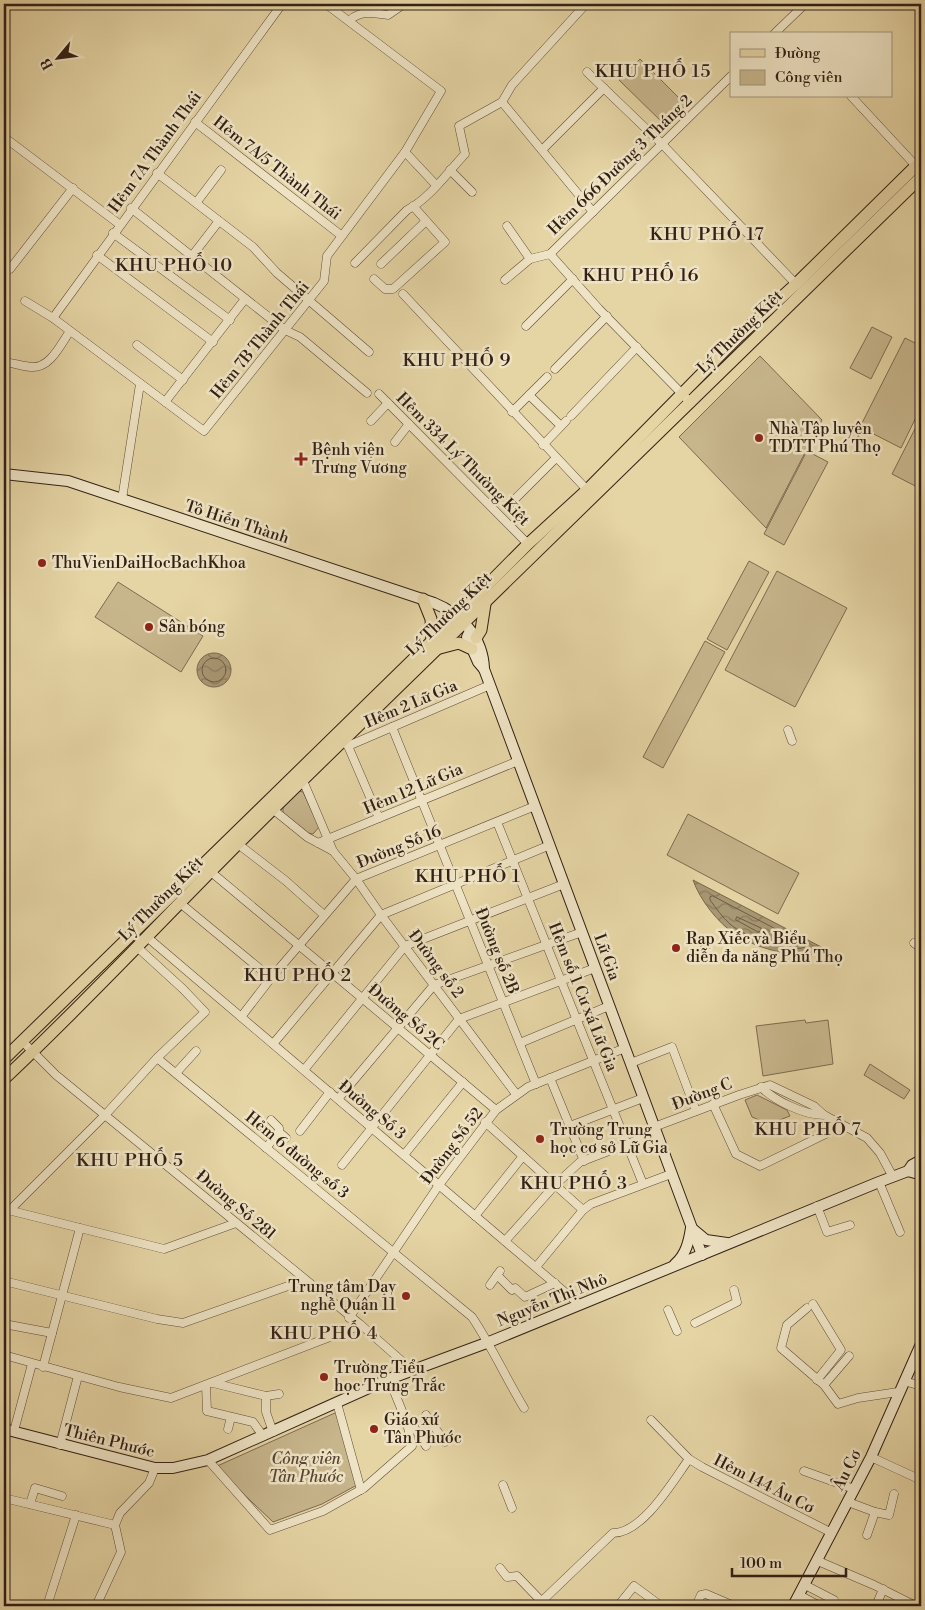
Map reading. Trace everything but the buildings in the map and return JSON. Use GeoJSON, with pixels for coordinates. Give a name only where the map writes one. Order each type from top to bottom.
{"type":"FeatureCollection","features":[{"type":"Feature","properties":{"kind":"main road","name":"Lý Thường Kiệt"},"geometry":{"type":"LineString","coordinates":[[468,631],[485,604],[591,494],[682,394],[738,337],[796,284],[919,163]]}},
{"type":"Feature","properties":{"kind":"main road","name":"Lý Thường Kiệt"},"geometry":{"type":"LineString","coordinates":[[4,1059],[301,775],[319,752],[432,647],[468,631],[528,544],[591,494],[691,403],[921,177]]}},
{"type":"Feature","properties":{"kind":"main road","name":"Tô Hiến Thành"},"geometry":{"type":"LineString","coordinates":[[4,474],[68,481],[423,599],[468,631]]}},
{"type":"Feature","properties":{"kind":"main road"},"geometry":{"type":"LineString","coordinates":[[423,599],[430,619],[432,647],[456,643],[463,644],[468,631],[481,630],[485,604]]}},
{"type":"Feature","properties":{"kind":"main road","name":"Lữ Gia"},"geometry":{"type":"LineString","coordinates":[[468,631],[484,657],[484,669],[702,1255]]}},
{"type":"Feature","properties":{"kind":"main road","name":"Lý Thường Kiệt"},"geometry":{"type":"LineString","coordinates":[[301,775],[346,743],[432,647]]}},
{"type":"Feature","properties":{"kind":"main road","name":"Lý Thường Kiệt"},"geometry":{"type":"LineString","coordinates":[[4,1079],[211,872],[238,844],[269,806]]}},
{"type":"Feature","properties":{"kind":"main road","name":"Nguyễn Thị Nhỏ"},"geometry":{"type":"LineString","coordinates":[[208,1460],[389,1379],[489,1342],[817,1206],[908,1171],[912,1165],[921,1160]]}},
{"type":"Feature","properties":{"kind":"main road","name":"Nguyễn Thị Nhỏ"},"geometry":{"type":"LineString","coordinates":[[908,1171],[915,1173],[921,1171]]}},
{"type":"Feature","properties":{"kind":"main road"},"geometry":{"type":"LineString","coordinates":[[691,1227],[706,1240],[715,1243],[733,1242]]}},
{"type":"Feature","properties":{"kind":"main road"},"geometry":{"type":"LineString","coordinates":[[670,1268],[681,1259],[689,1239],[691,1227]]}},
{"type":"Feature","properties":{"kind":"main road","name":"Âu Cơ"},"geometry":{"type":"LineString","coordinates":[[793,1606],[871,1457],[898,1392],[921,1344]]}},
{"type":"Feature","properties":{"kind":"main road","name":"Thiên Phước"},"geometry":{"type":"LineString","coordinates":[[9,1430],[60,1445],[155,1468],[173,1468],[208,1460]]}},
{"type":"Feature","properties":{"kind":"street","name":"Hẻm 7A Thành Thái"},"geometry":{"type":"LineString","coordinates":[[53,318],[157,172],[282,4]]}},
{"type":"Feature","properties":{"kind":"street"},"geometry":{"type":"LineString","coordinates":[[326,4],[350,20],[356,14],[373,12],[388,15],[403,6]]}},
{"type":"Feature","properties":{"kind":"street"},"geometry":{"type":"LineString","coordinates":[[355,263],[407,210],[436,185],[465,154],[459,126],[502,102],[512,85],[586,4]]}},
{"type":"Feature","properties":{"kind":"street"},"geometry":{"type":"LineString","coordinates":[[776,32],[805,4]]}},
{"type":"Feature","properties":{"kind":"street","name":"Hẻm 7B Thành Thái"},"geometry":{"type":"LineString","coordinates":[[165,402],[204,431],[324,281],[327,256],[405,152],[441,91],[350,20]]}},
{"type":"Feature","properties":{"kind":"street"},"geometry":{"type":"LineString","coordinates":[[587,72],[662,144],[796,284]]}},
{"type":"Feature","properties":{"kind":"street","name":"Hẻm 666 Đường 3 Tháng 2"},"geometry":{"type":"LineString","coordinates":[[550,254],[730,77]]}},
{"type":"Feature","properties":{"kind":"street"},"geometry":{"type":"LineString","coordinates":[[542,150],[604,88]]}},
{"type":"Feature","properties":{"kind":"street"},"geometry":{"type":"LineString","coordinates":[[853,98],[919,163]]}},
{"type":"Feature","properties":{"kind":"street"},"geometry":{"type":"LineString","coordinates":[[502,102],[593,212]]}},
{"type":"Feature","properties":{"kind":"street","name":"Hẻm 7A/5 Thành Thái"},"geometry":{"type":"LineString","coordinates":[[195,122],[342,236]]}},
{"type":"Feature","properties":{"kind":"street"},"geometry":{"type":"LineString","coordinates":[[4,136],[120,224]]}},
{"type":"Feature","properties":{"kind":"street"},"geometry":{"type":"LineString","coordinates":[[405,152],[436,185]]}},
{"type":"Feature","properties":{"kind":"street"},"geometry":{"type":"LineString","coordinates":[[196,203],[222,170]]}},
{"type":"Feature","properties":{"kind":"street"},"geometry":{"type":"LineString","coordinates":[[450,170],[472,192]]}},
{"type":"Feature","properties":{"kind":"street"},"geometry":{"type":"LineString","coordinates":[[157,172],[253,247],[277,274],[310,300],[369,352]]}},
{"type":"Feature","properties":{"kind":"street"},"geometry":{"type":"LineString","coordinates":[[10,269],[73,188]]}},
{"type":"Feature","properties":{"kind":"street"},"geometry":{"type":"LineString","coordinates":[[374,279],[385,289],[393,289],[445,242],[413,206]]}},
{"type":"Feature","properties":{"kind":"street"},"geometry":{"type":"LineString","coordinates":[[131,208],[285,330],[300,337],[367,393]]}},
{"type":"Feature","properties":{"kind":"street"},"geometry":{"type":"LineString","coordinates":[[192,256],[219,221]]}},
{"type":"Feature","properties":{"kind":"street"},"geometry":{"type":"LineString","coordinates":[[381,264],[426,221]]}},
{"type":"Feature","properties":{"kind":"street"},"geometry":{"type":"LineString","coordinates":[[507,226],[530,259]]}},
{"type":"Feature","properties":{"kind":"street"},"geometry":{"type":"LineString","coordinates":[[113,233],[230,320]]}},
{"type":"Feature","properties":{"kind":"street"},"geometry":{"type":"LineString","coordinates":[[505,280],[530,259],[550,254],[691,403]]}},
{"type":"Feature","properties":{"kind":"street"},"geometry":{"type":"LineString","coordinates":[[97,255],[213,342]]}},
{"type":"Feature","properties":{"kind":"street"},"geometry":{"type":"LineString","coordinates":[[526,326],[573,279]]}},
{"type":"Feature","properties":{"kind":"street"},"geometry":{"type":"LineString","coordinates":[[403,294],[591,494]]}},
{"type":"Feature","properties":{"kind":"street"},"geometry":{"type":"LineString","coordinates":[[26,302],[70,330],[165,402],[184,380],[245,299]]}},
{"type":"Feature","properties":{"kind":"street"},"geometry":{"type":"LineString","coordinates":[[556,369],[607,316]]}},
{"type":"Feature","properties":{"kind":"street"},"geometry":{"type":"LineString","coordinates":[[4,362],[32,367],[42,366],[49,360],[70,330]]}},
{"type":"Feature","properties":{"kind":"street"},"geometry":{"type":"LineString","coordinates":[[137,345],[184,380]]}},
{"type":"Feature","properties":{"kind":"street"},"geometry":{"type":"LineString","coordinates":[[543,445],[637,347]]}},
{"type":"Feature","properties":{"kind":"street"},"geometry":{"type":"LineString","coordinates":[[512,412],[547,377]]}},
{"type":"Feature","properties":{"kind":"street"},"geometry":{"type":"LineString","coordinates":[[122,499],[140,384]]}},
{"type":"Feature","properties":{"kind":"street","name":"Hẻm 334 Lý Thường Kiệt"},"geometry":{"type":"LineString","coordinates":[[379,394],[528,544]]}},
{"type":"Feature","properties":{"kind":"street"},"geometry":{"type":"LineString","coordinates":[[529,395],[566,421]]}},
{"type":"Feature","properties":{"kind":"street"},"geometry":{"type":"LineString","coordinates":[[370,421],[388,403]]}},
{"type":"Feature","properties":{"kind":"street"},"geometry":{"type":"LineString","coordinates":[[395,442],[409,424]]}},
{"type":"Feature","properties":{"kind":"street"},"geometry":{"type":"LineString","coordinates":[[510,504],[556,458]]}},
{"type":"Feature","properties":{"kind":"street","name":"Hẻm 2 Lữ Gia"},"geometry":{"type":"LineString","coordinates":[[346,743],[490,685]]}},
{"type":"Feature","properties":{"kind":"street","name":"Đường số 2B"},"geometry":{"type":"LineString","coordinates":[[392,726],[536,1084]]}},
{"type":"Feature","properties":{"kind":"street"},"geometry":{"type":"LineString","coordinates":[[788,730],[792,741]]}},
{"type":"Feature","properties":{"kind":"street"},"geometry":{"type":"LineString","coordinates":[[346,743],[379,818]]}},
{"type":"Feature","properties":{"kind":"street","name":"Hẻm 12 Lữ Gia"},"geometry":{"type":"LineString","coordinates":[[318,843],[518,761]]}},
{"type":"Feature","properties":{"kind":"street"},"geometry":{"type":"LineString","coordinates":[[301,775],[333,851]]}},
{"type":"Feature","properties":{"kind":"street"},"geometry":{"type":"LineString","coordinates":[[269,806],[307,837],[333,851]]}},
{"type":"Feature","properties":{"kind":"street","name":"Đường Số 16"},"geometry":{"type":"LineString","coordinates":[[241,1017],[298,945],[356,878],[535,806]]}},
{"type":"Feature","properties":{"kind":"street","name":"Hẻm số 1 Cư xá Lữ Gia"},"geometry":{"type":"LineString","coordinates":[[497,822],[643,1184]]}},
{"type":"Feature","properties":{"kind":"street"},"geometry":{"type":"LineString","coordinates":[[238,844],[286,881],[324,915]]}},
{"type":"Feature","properties":{"kind":"street"},"geometry":{"type":"LineString","coordinates":[[273,1044],[382,915],[550,845]]}},
{"type":"Feature","properties":{"kind":"street","name":"Đường số 2"},"geometry":{"type":"LineString","coordinates":[[333,851],[356,878],[516,1094]]}},
{"type":"Feature","properties":{"kind":"street","name":"Đường Số 2C"},"geometry":{"type":"LineString","coordinates":[[211,872],[496,1110]]}},
{"type":"Feature","properties":{"kind":"street"},"geometry":{"type":"LineString","coordinates":[[304,1070],[405,946],[564,884]]}},
{"type":"Feature","properties":{"kind":"street"},"geometry":{"type":"LineString","coordinates":[[180,903],[271,978]]}},
{"type":"Feature","properties":{"kind":"street"},"geometry":{"type":"LineString","coordinates":[[338,1099],[434,985],[582,932]]}},
{"type":"Feature","properties":{"kind":"street","name":"Đường Số 3"},"geometry":{"type":"LineString","coordinates":[[147,937],[580,1305]]}},
{"type":"Feature","properties":{"kind":"street"},"geometry":{"type":"LineString","coordinates":[[7,1210],[106,1114],[157,1058],[204,1012],[183,989],[137,947]]}},
{"type":"Feature","properties":{"kind":"street"},"geometry":{"type":"LineString","coordinates":[[342,1165],[460,1019],[595,968]]}},
{"type":"Feature","properties":{"kind":"street"},"geometry":{"type":"LineString","coordinates":[[520,1043],[609,1006]]}},
{"type":"Feature","properties":{"kind":"street","name":"Đường Số 281"},"geometry":{"type":"LineString","coordinates":[[22,1041],[56,1075],[106,1114],[349,1318],[361,1325],[412,1370]]}},
{"type":"Feature","properties":{"kind":"street"},"geometry":{"type":"LineString","coordinates":[[630,1063],[672,1047],[696,1111]]}},
{"type":"Feature","properties":{"kind":"street","name":"Đường Số 52"},"geometry":{"type":"LineString","coordinates":[[349,1318],[438,1185],[496,1110],[516,1094],[536,1084],[625,1048]]}},
{"type":"Feature","properties":{"kind":"street"},"geometry":{"type":"LineString","coordinates":[[176,1073],[196,1051]]}},
{"type":"Feature","properties":{"kind":"street","name":"Hẻm 6 đường số 3"},"geometry":{"type":"LineString","coordinates":[[157,1058],[472,1318],[489,1342],[506,1378],[524,1408]]}},
{"type":"Feature","properties":{"kind":"street"},"geometry":{"type":"LineString","coordinates":[[550,1078],[584,1161]]}},
{"type":"Feature","properties":{"kind":"street"},"geometry":{"type":"LineString","coordinates":[[404,1155],[463,1082]]}},
{"type":"Feature","properties":{"kind":"street","name":"Đường C"},"geometry":{"type":"LineString","coordinates":[[505,1241],[555,1185],[584,1161],[628,1144],[713,1104],[770,1085],[814,1106],[824,1115],[842,1126],[867,1138],[880,1154],[893,1177]]}},
{"type":"Feature","properties":{"kind":"street"},"geometry":{"type":"LineString","coordinates":[[300,1131],[330,1092]]}},
{"type":"Feature","properties":{"kind":"street"},"geometry":{"type":"LineString","coordinates":[[570,1126],[643,1098]]}},
{"type":"Feature","properties":{"kind":"street"},"geometry":{"type":"LineString","coordinates":[[713,1104],[736,1154],[760,1166],[842,1126]]}},
{"type":"Feature","properties":{"kind":"street"},"geometry":{"type":"LineString","coordinates":[[271,1120],[279,1128],[279,1132],[286,1138]]}},
{"type":"Feature","properties":{"kind":"street"},"geometry":{"type":"LineString","coordinates":[[485,1122],[583,1210]]}},
{"type":"Feature","properties":{"kind":"street"},"geometry":{"type":"LineString","coordinates":[[266,1148],[279,1132]]}},
{"type":"Feature","properties":{"kind":"street"},"geometry":{"type":"LineString","coordinates":[[475,1216],[523,1156]]}},
{"type":"Feature","properties":{"kind":"street"},"geometry":{"type":"LineString","coordinates":[[536,1267],[583,1210],[591,1204],[671,1174]]}},
{"type":"Feature","properties":{"kind":"street"},"geometry":{"type":"LineString","coordinates":[[879,1182],[900,1232]]}},
{"type":"Feature","properties":{"kind":"street"},"geometry":{"type":"LineString","coordinates":[[817,1206],[827,1232],[850,1225]]}},
{"type":"Feature","properties":{"kind":"street"},"geometry":{"type":"LineString","coordinates":[[7,1210],[164,1249],[173,1248],[236,1223]]}},
{"type":"Feature","properties":{"kind":"street"},"geometry":{"type":"LineString","coordinates":[[43,1368],[80,1228]]}},
{"type":"Feature","properties":{"kind":"street"},"geometry":{"type":"LineString","coordinates":[[490,1284],[498,1273],[512,1290],[515,1288],[525,1297],[554,1283]]}},
{"type":"Feature","properties":{"kind":"street"},"geometry":{"type":"LineString","coordinates":[[4,1280],[157,1320],[183,1323],[305,1280]]}},
{"type":"Feature","properties":{"kind":"street"},"geometry":{"type":"LineString","coordinates":[[695,1323],[737,1302],[734,1290]]}},
{"type":"Feature","properties":{"kind":"street"},"geometry":{"type":"LineString","coordinates":[[818,1380],[841,1350],[810,1306],[787,1325],[781,1348],[818,1380],[824,1385],[838,1404],[858,1398],[898,1392]]}},
{"type":"Feature","properties":{"kind":"street"},"geometry":{"type":"LineString","coordinates":[[668,1310],[676,1331]]}},
{"type":"Feature","properties":{"kind":"street"},"geometry":{"type":"LineString","coordinates":[[4,1324],[52,1333]]}},
{"type":"Feature","properties":{"kind":"street"},"geometry":{"type":"LineString","coordinates":[[4,1355],[43,1368],[148,1394],[172,1398],[361,1325]]}},
{"type":"Feature","properties":{"kind":"street"},"geometry":{"type":"LineString","coordinates":[[824,1385],[849,1356]]}},
{"type":"Feature","properties":{"kind":"street"},"geometry":{"type":"LineString","coordinates":[[9,1430],[32,1364]]}},
{"type":"Feature","properties":{"kind":"street"},"geometry":{"type":"LineString","coordinates":[[60,1445],[78,1376]]}},
{"type":"Feature","properties":{"kind":"street"},"geometry":{"type":"LineString","coordinates":[[208,1460],[270,1530],[323,1511],[361,1490],[388,1469],[412,1446],[407,1423],[389,1379]]}},
{"type":"Feature","properties":{"kind":"street"},"geometry":{"type":"LineString","coordinates":[[904,1381],[921,1386]]}},
{"type":"Feature","properties":{"kind":"street"},"geometry":{"type":"LineString","coordinates":[[209,1384],[266,1396],[278,1394]]}},
{"type":"Feature","properties":{"kind":"street"},"geometry":{"type":"LineString","coordinates":[[209,1384],[207,1411],[254,1422],[263,1436]]}},
{"type":"Feature","properties":{"kind":"street"},"geometry":{"type":"LineString","coordinates":[[266,1396],[266,1412],[273,1432]]}},
{"type":"Feature","properties":{"kind":"street"},"geometry":{"type":"LineString","coordinates":[[337,1403],[361,1490]]}},
{"type":"Feature","properties":{"kind":"street"},"geometry":{"type":"LineString","coordinates":[[426,1415],[445,1442]]}},
{"type":"Feature","properties":{"kind":"street"},"geometry":{"type":"LineString","coordinates":[[228,1429],[231,1417]]}},
{"type":"Feature","properties":{"kind":"street","name":"Hẻm 144 Âu Cơ"},"geometry":{"type":"LineString","coordinates":[[651,1420],[688,1457],[702,1467],[832,1533]]}},
{"type":"Feature","properties":{"kind":"street"},"geometry":{"type":"LineString","coordinates":[[411,1422],[426,1446]]}},
{"type":"Feature","properties":{"kind":"street"},"geometry":{"type":"LineString","coordinates":[[500,1568],[507,1577],[518,1576],[544,1604],[614,1533],[623,1533],[651,1512],[688,1457]]}},
{"type":"Feature","properties":{"kind":"street"},"geometry":{"type":"LineString","coordinates":[[871,1457],[921,1480]]}},
{"type":"Feature","properties":{"kind":"street"},"geometry":{"type":"LineString","coordinates":[[96,1606],[121,1552],[114,1525],[120,1513],[149,1483],[155,1468]]}},
{"type":"Feature","properties":{"kind":"street"},"geometry":{"type":"LineString","coordinates":[[804,1471],[854,1489]]}},
{"type":"Feature","properties":{"kind":"street"},"geometry":{"type":"LineString","coordinates":[[503,1486],[512,1508]]}},
{"type":"Feature","properties":{"kind":"street"},"geometry":{"type":"LineString","coordinates":[[30,1504],[35,1488],[62,1496]]}},
{"type":"Feature","properties":{"kind":"street"},"geometry":{"type":"LineString","coordinates":[[848,1502],[889,1515],[894,1494]]}},
{"type":"Feature","properties":{"kind":"street"},"geometry":{"type":"LineString","coordinates":[[4,1498],[114,1525]]}},
{"type":"Feature","properties":{"kind":"street"},"geometry":{"type":"LineString","coordinates":[[867,1535],[875,1512]]}},
{"type":"Feature","properties":{"kind":"street"},"geometry":{"type":"LineString","coordinates":[[47,1606],[76,1515]]}},
{"type":"Feature","properties":{"kind":"street"},"geometry":{"type":"LineString","coordinates":[[818,1561],[883,1589],[916,1606]]}},
{"type":"Feature","properties":{"kind":"street"},"geometry":{"type":"LineString","coordinates":[[805,1584],[834,1600]]}},
{"type":"Feature","properties":{"kind":"street"},"geometry":{"type":"LineString","coordinates":[[618,1606],[634,1586],[657,1604],[656,1606]]}},
{"type":"Feature","properties":{"kind":"street"},"geometry":{"type":"LineString","coordinates":[[876,1606],[883,1589]]}},
{"type":"Feature","properties":{"kind":"street"},"geometry":{"type":"LineString","coordinates":[[696,1606],[701,1595],[706,1594],[734,1606]]}},
{"type":"Feature","properties":{"kind":"street"},"geometry":{"type":"LineString","coordinates":[[799,1595],[820,1606]]}},
{"type":"Feature","properties":{"kind":"green space"},"geometry":{"type":"Polygon","coordinates":[[[640,59],[686,105],[666,126],[619,80],[640,59]]]}},
{"type":"Feature","properties":{"kind":"green space"},"geometry":{"type":"Polygon","coordinates":[[[872,327],[892,337],[871,379],[850,368],[872,327]]]}},
{"type":"Feature","properties":{"kind":"green space"},"geometry":{"type":"Polygon","coordinates":[[[905,338],[921,346],[921,407],[901,448],[860,427],[905,338]]]}},
{"type":"Feature","properties":{"kind":"green space"},"geometry":{"type":"Polygon","coordinates":[[[760,356],[822,420],[766,528],[679,437],[760,356]]]}},
{"type":"Feature","properties":{"kind":"green space"},"geometry":{"type":"Polygon","coordinates":[[[921,417],[921,489],[892,474],[921,417]]]}},
{"type":"Feature","properties":{"kind":"green space"},"geometry":{"type":"Polygon","coordinates":[[[807,451],[828,462],[784,545],[764,534],[807,451]]]}},
{"type":"Feature","properties":{"kind":"green space"},"geometry":{"type":"Polygon","coordinates":[[[749,561],[769,572],[727,650],[707,639],[749,561]]]}},
{"type":"Feature","properties":{"kind":"green space"},"geometry":{"type":"Polygon","coordinates":[[[777,571],[847,608],[795,707],[725,670],[777,571]]]}},
{"type":"Feature","properties":{"kind":"green space"},"geometry":{"type":"Polygon","coordinates":[[[118,582],[203,636],[181,672],[95,617],[118,582]]]}},
{"type":"Feature","properties":{"kind":"green space"},"geometry":{"type":"Polygon","coordinates":[[[705,641],[725,652],[663,768],[643,757],[705,641]]]}},
{"type":"Feature","properties":{"kind":"green space"},"geometry":{"type":"Polygon","coordinates":[[[299,791],[303,792],[319,827],[313,834],[308,833],[283,813],[283,806],[299,791]]]}},
{"type":"Feature","properties":{"kind":"green space"},"geometry":{"type":"Polygon","coordinates":[[[688,814],[799,873],[778,914],[667,855],[688,814]]]}},
{"type":"Feature","properties":{"kind":"green space"},"geometry":{"type":"Polygon","coordinates":[[[805,1020],[806,1023],[828,1020],[833,1064],[763,1076],[756,1026],[805,1020]]]}},
{"type":"Feature","properties":{"kind":"green space"},"geometry":{"type":"Polygon","coordinates":[[[870,1064],[910,1090],[904,1099],[864,1075],[870,1064]]]}},
{"type":"Feature","properties":{"kind":"green space"},"geometry":{"type":"Polygon","coordinates":[[[757,1095],[787,1110],[790,1116],[769,1124],[752,1117],[745,1100],[757,1095]]]}},
{"type":"Feature","properties":{"kind":"green space","name":"Công viên Tân Phước"},"geometry":{"type":"Polygon","coordinates":[[[337,1412],[357,1485],[322,1504],[273,1522],[215,1467],[337,1412]]]}},
{"type":"Feature","properties":{"kind":"water"},"geometry":{"type":"Polygon","coordinates":[[[214,653],[226,658],[231,670],[226,682],[214,687],[202,682],[197,670],[202,658],[214,653]]]}},
{"type":"Feature","properties":{"kind":"water"},"geometry":{"type":"Polygon","coordinates":[[[693,880],[828,952],[805,955],[793,954],[767,949],[744,940],[716,917],[700,895],[693,880]]]}},
{"type":"Feature","properties":{"kind":"place","name":"Nhà Tập luyện TDTT Phú Thọ"},"geometry":{"type":"Point","coordinates":[759,438]}},
{"type":"Feature","properties":{"kind":"place","name":"Bệnh viện Trưng Vương"},"geometry":{"type":"Point","coordinates":[301,459]}},
{"type":"Feature","properties":{"kind":"place","name":"ThuVienDaiHocBachKhoa"},"geometry":{"type":"Point","coordinates":[42,563]}},
{"type":"Feature","properties":{"kind":"place","name":"Sân bóng"},"geometry":{"type":"Point","coordinates":[149,627]}},
{"type":"Feature","properties":{"kind":"place","name":"Rạp Xiếc và Biểu diễn đa năng Phú Thọ"},"geometry":{"type":"Point","coordinates":[676,948]}},
{"type":"Feature","properties":{"kind":"place","name":"Trường Trung học cơ sở Lữ Gia"},"geometry":{"type":"Point","coordinates":[540,1139]}},
{"type":"Feature","properties":{"kind":"place","name":"Trung tâm Dạy nghề Quận 11"},"geometry":{"type":"Point","coordinates":[406,1296]}},
{"type":"Feature","properties":{"kind":"place","name":"Trường Tiểu học Trưng Trắc"},"geometry":{"type":"Point","coordinates":[324,1377]}},
{"type":"Feature","properties":{"kind":"place","name":"Giáo xứ Tân Phước"},"geometry":{"type":"Point","coordinates":[374,1429]}},
{"type":"Feature","properties":{"kind":"district","name":"KHU PHỐ 15"},"geometry":{"type":"Point","coordinates":[653,71]}},
{"type":"Feature","properties":{"kind":"district","name":"KHU PHỐ 17"},"geometry":{"type":"Point","coordinates":[707,234]}},
{"type":"Feature","properties":{"kind":"district","name":"KHU PHỐ 10"},"geometry":{"type":"Point","coordinates":[174,265]}},
{"type":"Feature","properties":{"kind":"district","name":"KHU PHỐ 16"},"geometry":{"type":"Point","coordinates":[641,275]}},
{"type":"Feature","properties":{"kind":"district","name":"KHU PHỐ 9"},"geometry":{"type":"Point","coordinates":[457,360]}},
{"type":"Feature","properties":{"kind":"district","name":"KHU PHỐ 1"},"geometry":{"type":"Point","coordinates":[468,876]}},
{"type":"Feature","properties":{"kind":"district","name":"KHU PHỐ 2"},"geometry":{"type":"Point","coordinates":[298,975]}},
{"type":"Feature","properties":{"kind":"district","name":"KHU PHỐ 7"},"geometry":{"type":"Point","coordinates":[808,1129]}},
{"type":"Feature","properties":{"kind":"district","name":"KHU PHỐ 5"},"geometry":{"type":"Point","coordinates":[130,1160]}},
{"type":"Feature","properties":{"kind":"district","name":"KHU PHỐ 3"},"geometry":{"type":"Point","coordinates":[574,1183]}},
{"type":"Feature","properties":{"kind":"district","name":"KHU PHỐ 4"},"geometry":{"type":"Point","coordinates":[324,1333]}}]}
